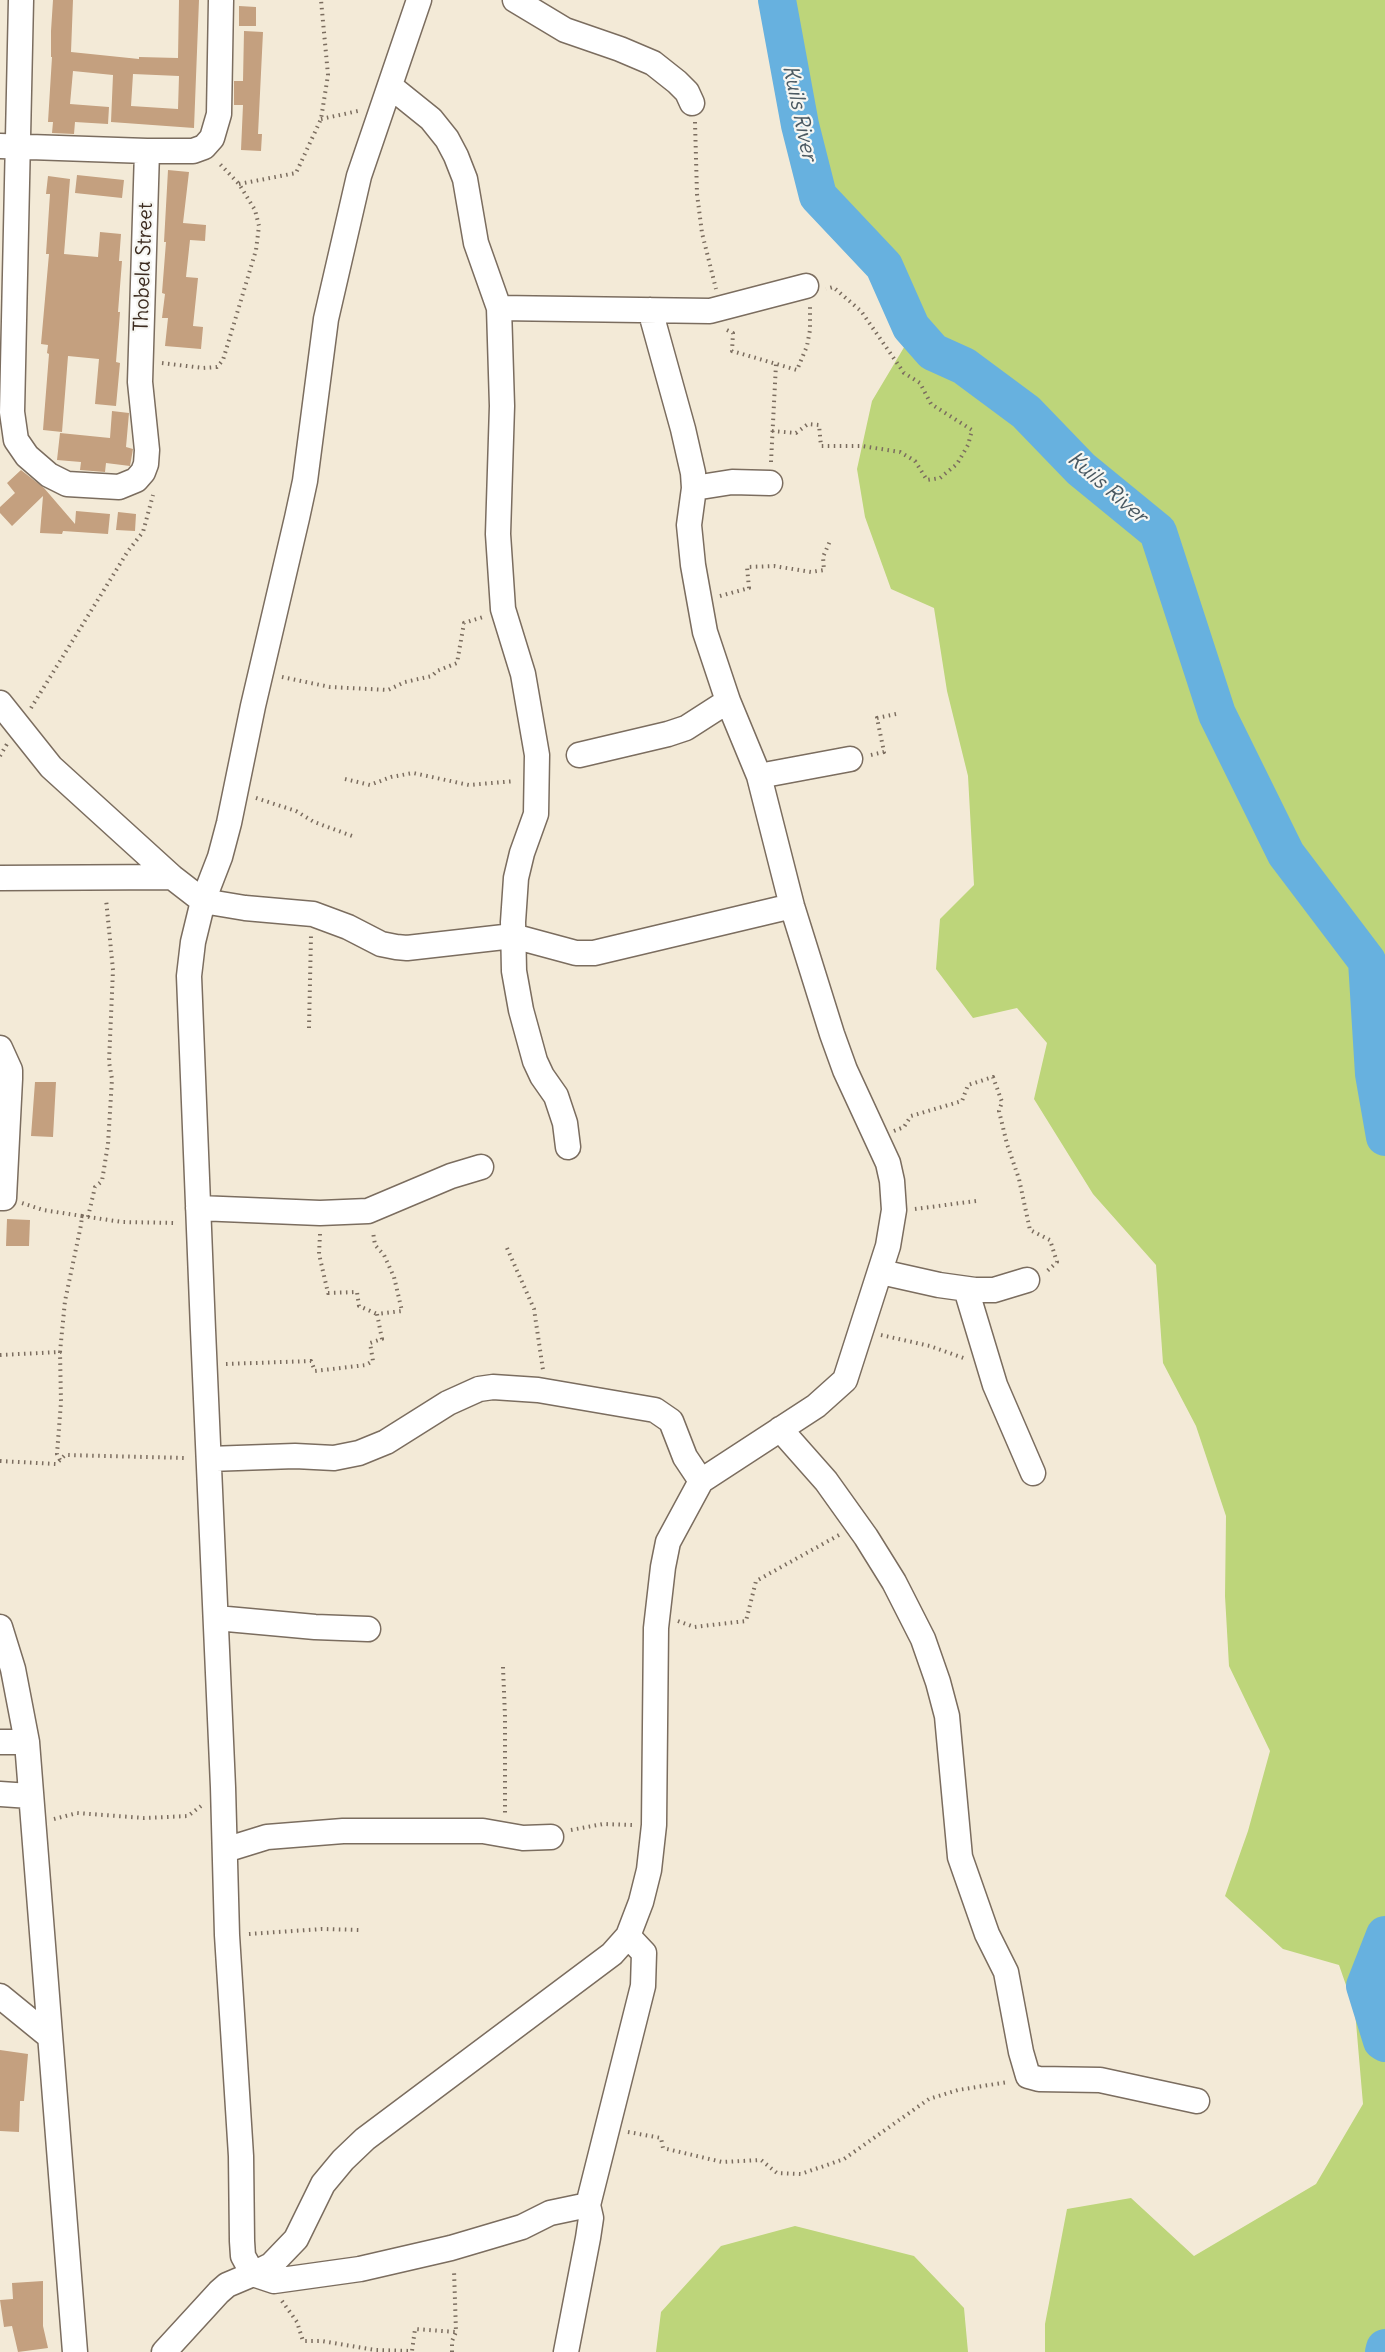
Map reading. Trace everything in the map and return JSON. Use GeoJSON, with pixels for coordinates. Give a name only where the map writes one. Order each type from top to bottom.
{"type":"FeatureCollection","features":[{"type":"Feature","properties":{"kind":"street"},"geometry":{"type":"LineString","coordinates":[[21,0],[9,146],[7,337],[12,412],[8,446],[58,481],[76,486],[119,487],[136,480],[142,472]]}},
{"type":"Feature","properties":{"kind":"street"},"geometry":{"type":"LineString","coordinates":[[9,146],[147,151],[193,150],[204,147],[212,138],[219,114],[220,0]]}},
{"type":"Feature","properties":{"kind":"street"},"geometry":{"type":"LineString","coordinates":[[263,2278],[243,2256],[242,2241],[241,2156],[227,1935],[224,1802],[189,976],[203,901],[220,857],[235,795],[305,481],[326,319],[359,176],[418,0]]}},
{"type":"Feature","properties":{"kind":"street"},"geometry":{"type":"LineString","coordinates":[[515,0],[565,30],[653,63],[687,92],[692,103]]}},
{"type":"Feature","properties":{"kind":"street"},"geometry":{"type":"LineString","coordinates":[[386,96],[431,119],[456,156],[465,179],[476,243],[499,308],[502,417],[498,534],[502,609],[523,674],[537,755],[536,814],[516,878],[514,971],[521,1010],[535,1061],[556,1096],[568,1147]]}},
{"type":"Feature","properties":{"kind":"street","name":"Thobela Street"},"geometry":{"type":"LineString","coordinates":[[142,472],[147,450],[141,372],[147,151]]}},
{"type":"Feature","properties":{"kind":"street"},"geometry":{"type":"LineString","coordinates":[[499,308],[693,312],[721,308],[806,286]]}},
{"type":"Feature","properties":{"kind":"street"},"geometry":{"type":"LineString","coordinates":[[263,2278],[271,2265],[296,2239],[323,2184],[365,2139],[612,1954],[628,1936],[649,1870],[654,1825],[658,1614],[668,1542],[701,1481],[816,1406],[845,1380],[888,1246],[894,1210],[892,1181],[876,1136],[844,1070],[792,906],[759,776],[728,701],[705,632],[698,599],[689,525],[694,488],[683,429],[650,310]]}},
{"type":"Feature","properties":{"kind":"street"},"geometry":{"type":"LineString","coordinates":[[694,488],[732,482],[770,483]]}},
{"type":"Feature","properties":{"kind":"street"},"geometry":{"type":"LineString","coordinates":[[579,755],[686,728],[728,701]]}},
{"type":"Feature","properties":{"kind":"street"},"geometry":{"type":"LineString","coordinates":[[0,703],[51,767],[172,877],[203,901],[245,908],[314,914],[348,927],[381,944],[396,947],[407,948],[513,936],[576,953],[594,953],[792,906]]}},
{"type":"Feature","properties":{"kind":"street"},"geometry":{"type":"LineString","coordinates":[[759,776],[850,759]]}},
{"type":"Feature","properties":{"kind":"street"},"geometry":{"type":"LineString","coordinates":[[0,878],[172,877]]}},
{"type":"Feature","properties":{"kind":"street"},"geometry":{"type":"LineString","coordinates":[[0,1048],[10,1070],[3,1141],[2,1198]]}},
{"type":"Feature","properties":{"kind":"street"},"geometry":{"type":"LineString","coordinates":[[199,1216],[368,1211],[480,1167]]}},
{"type":"Feature","properties":{"kind":"street"},"geometry":{"type":"LineString","coordinates":[[881,1272],[966,1289],[994,1290],[1027,1280]]}},
{"type":"Feature","properties":{"kind":"street"},"geometry":{"type":"LineString","coordinates":[[966,1289],[990,1369],[1033,1473]]}},
{"type":"Feature","properties":{"kind":"street"},"geometry":{"type":"LineString","coordinates":[[210,1460],[342,1456],[386,1442],[448,1403],[479,1389],[493,1387],[544,1391],[643,1407],[665,1415],[673,1426],[685,1456],[701,1481]]}},
{"type":"Feature","properties":{"kind":"street"},"geometry":{"type":"LineString","coordinates":[[780,1429],[826,1481],[857,1525],[894,1582],[923,1639],[947,1716],[960,1857],[987,1934],[1006,1972],[1028,2076],[1039,2079],[1100,2080],[1197,2101]]}},
{"type":"Feature","properties":{"kind":"street"},"geometry":{"type":"LineString","coordinates":[[216,1618],[315,1627],[368,1629]]}},
{"type":"Feature","properties":{"kind":"street"},"geometry":{"type":"LineString","coordinates":[[0,1627],[13,1669],[27,1742],[75,2352]]}},
{"type":"Feature","properties":{"kind":"street"},"geometry":{"type":"LineString","coordinates":[[0,1742],[27,1742]]}},
{"type":"Feature","properties":{"kind":"street"},"geometry":{"type":"LineString","coordinates":[[0,1794],[30,1796]]}},
{"type":"Feature","properties":{"kind":"street"},"geometry":{"type":"LineString","coordinates":[[225,1850],[267,1837],[343,1831],[483,1831],[523,1838],[551,1837]]}},
{"type":"Feature","properties":{"kind":"street"},"geometry":{"type":"LineString","coordinates":[[566,2352],[591,2218],[588,2205],[643,1986],[644,1953],[628,1936]]}},
{"type":"Feature","properties":{"kind":"street"},"geometry":{"type":"LineString","coordinates":[[0,1996],[49,2036]]}},
{"type":"Feature","properties":{"kind":"street"},"geometry":{"type":"LineString","coordinates":[[165,2352],[226,2285],[263,2278],[360,2268],[451,2248],[522,2227],[550,2213],[588,2205]]}},
{"type":"Feature","properties":{"kind":"path"},"geometry":{"type":"LineString","coordinates":[[239,184],[296,173],[321,119],[328,75],[321,0]]}},
{"type":"Feature","properties":{"kind":"path"},"geometry":{"type":"LineString","coordinates":[[321,119],[386,96]]}},
{"type":"Feature","properties":{"kind":"path"},"geometry":{"type":"LineString","coordinates":[[692,103],[695,119],[695,175],[702,233],[721,308],[722,328],[734,333],[732,351],[797,370],[807,346],[811,311],[806,286],[819,290],[833,287],[861,311],[904,373],[920,383],[931,404],[972,430],[968,445],[957,464],[940,478],[927,480],[915,462],[900,452],[862,446],[821,446],[819,425],[808,424],[796,433],[772,431]]}},
{"type":"Feature","properties":{"kind":"path"},"geometry":{"type":"LineString","coordinates":[[141,372],[217,367],[223,360],[256,250],[259,226],[255,210],[239,184],[204,147]]}},
{"type":"Feature","properties":{"kind":"path"},"geometry":{"type":"LineString","coordinates":[[770,483],[777,364]]}},
{"type":"Feature","properties":{"kind":"path"},"geometry":{"type":"LineString","coordinates":[[0,756],[128,551],[143,532],[154,496],[142,472]]}},
{"type":"Feature","properties":{"kind":"path"},"geometry":{"type":"LineString","coordinates":[[698,599],[749,588],[747,567],[774,566],[811,572],[824,570],[823,557],[830,541]]}},
{"type":"Feature","properties":{"kind":"path"},"geometry":{"type":"LineString","coordinates":[[261,672],[330,687],[388,690],[405,682],[432,676],[437,671],[457,663],[464,623],[502,609]]}},
{"type":"Feature","properties":{"kind":"path"},"geometry":{"type":"LineString","coordinates":[[850,759],[884,753],[877,718],[896,714]]}},
{"type":"Feature","properties":{"kind":"path"},"geometry":{"type":"LineString","coordinates":[[345,779],[370,785],[391,777],[413,773],[469,785],[537,782]]}},
{"type":"Feature","properties":{"kind":"path"},"geometry":{"type":"LineString","coordinates":[[235,795],[269,801],[296,811],[314,822],[355,837]]}},
{"type":"Feature","properties":{"kind":"path"},"geometry":{"type":"LineString","coordinates":[[88,1217],[95,1186],[102,1181],[108,1144],[112,1079],[109,1062],[112,970],[104,877]]}},
{"type":"Feature","properties":{"kind":"path"},"geometry":{"type":"LineString","coordinates":[[309,1028],[309,951],[314,914]]}},
{"type":"Feature","properties":{"kind":"path"},"geometry":{"type":"LineString","coordinates":[[876,1136],[904,1127],[911,1116],[962,1101],[968,1085],[993,1077],[1002,1102],[999,1111],[1019,1179],[1030,1230],[1050,1240],[1057,1262],[1050,1270],[1027,1280]]}},
{"type":"Feature","properties":{"kind":"path"},"geometry":{"type":"LineString","coordinates":[[2,1198],[43,1210],[122,1222],[199,1216]]}},
{"type":"Feature","properties":{"kind":"path"},"geometry":{"type":"LineString","coordinates":[[894,1210],[976,1201]]}},
{"type":"Feature","properties":{"kind":"path"},"geometry":{"type":"LineString","coordinates":[[320,1213],[319,1254],[328,1293],[357,1292],[359,1305],[377,1314],[402,1311],[394,1277],[384,1255],[375,1245],[368,1211]]}},
{"type":"Feature","properties":{"kind":"path"},"geometry":{"type":"LineString","coordinates":[[60,1460],[57,1454],[61,1402],[60,1352],[65,1301],[82,1216]]}},
{"type":"Feature","properties":{"kind":"path"},"geometry":{"type":"LineString","coordinates":[[507,1248],[534,1309],[543,1355],[544,1391]]}},
{"type":"Feature","properties":{"kind":"path"},"geometry":{"type":"LineString","coordinates":[[204,1364],[311,1361],[315,1371],[366,1365],[373,1361],[370,1343],[382,1339],[377,1314]]}},
{"type":"Feature","properties":{"kind":"path"},"geometry":{"type":"LineString","coordinates":[[860,1331],[930,1346],[990,1369]]}},
{"type":"Feature","properties":{"kind":"path"},"geometry":{"type":"LineString","coordinates":[[0,1355],[60,1352]]}},
{"type":"Feature","properties":{"kind":"path"},"geometry":{"type":"LineString","coordinates":[[0,1461],[56,1464],[64,1455],[92,1454],[210,1460]]}},
{"type":"Feature","properties":{"kind":"path"},"geometry":{"type":"LineString","coordinates":[[658,1614],[694,1627],[746,1621],[756,1581],[857,1525]]}},
{"type":"Feature","properties":{"kind":"path"},"geometry":{"type":"LineString","coordinates":[[503,1667],[506,1716],[504,1834]]}},
{"type":"Feature","properties":{"kind":"path"},"geometry":{"type":"LineString","coordinates":[[33,1824],[78,1813],[144,1818],[188,1816],[206,1803],[224,1802]]}},
{"type":"Feature","properties":{"kind":"path"},"geometry":{"type":"LineString","coordinates":[[551,1837],[578,1828],[603,1824],[654,1825]]}},
{"type":"Feature","properties":{"kind":"path"},"geometry":{"type":"LineString","coordinates":[[227,1935],[322,1929],[361,1930]]}},
{"type":"Feature","properties":{"kind":"path"},"geometry":{"type":"LineString","coordinates":[[608,2129],[661,2138],[663,2148],[722,2162],[760,2160],[777,2173],[801,2175],[844,2159],[929,2099],[958,2090],[1016,2081],[1026,2072]]}},
{"type":"Feature","properties":{"kind":"path"},"geometry":{"type":"LineString","coordinates":[[451,2248],[456,2281],[456,2332],[452,2341],[452,2352]]}},
{"type":"Feature","properties":{"kind":"path"},"geometry":{"type":"LineString","coordinates":[[263,2278],[281,2298],[297,2322],[303,2341],[412,2351],[415,2329],[456,2332]]}},
{"type":"Feature","properties":{"kind":"green space"},"geometry":{"type":"Polygon","coordinates":[[[762,0],[1385,0],[1385,2352],[1045,2352],[1045,2324],[1067,2209],[1131,2198],[1194,2256],[1316,2184],[1363,2104],[1355,2011],[1339,1965],[1283,1949],[1225,1896],[1248,1831],[1270,1751],[1229,1666],[1225,1596],[1226,1516],[1196,1426],[1163,1363],[1156,1265],[1093,1194],[1034,1099],[1047,1043],[1017,1008],[973,1018],[936,969],[940,919],[974,885],[968,776],[947,691],[934,608],[891,589],[865,517],[857,469],[872,401],[906,344],[875,271],[835,227],[803,204],[779,100],[771,26],[762,0]]]}},
{"type":"Feature","properties":{"kind":"green space"},"geometry":{"type":"Polygon","coordinates":[[[795,2226],[914,2256],[964,2308],[968,2352],[656,2352],[661,2312],[721,2246],[795,2226]]]}},
{"type":"Feature","properties":{"kind":"building"},"geometry":{"type":"Polygon","coordinates":[[[53,0],[73,0],[71,52],[139,59],[139,57],[178,58],[179,0],[199,0],[194,128],[111,122],[113,75],[73,71],[70,104],[109,107],[108,124],[75,122],[74,134],[52,133],[53,122],[48,122],[52,57],[53,0]],[[133,74],[131,106],[178,109],[179,76],[133,74]]]}},
{"type":"Feature","properties":{"kind":"building"},"geometry":{"type":"Polygon","coordinates":[[[239,6],[256,7],[256,26],[239,26],[239,6]]]}},
{"type":"Feature","properties":{"kind":"building"},"geometry":{"type":"Polygon","coordinates":[[[244,31],[263,32],[258,134],[262,134],[261,151],[241,150],[243,105],[234,105],[234,81],[243,81],[244,31]]]}},
{"type":"Feature","properties":{"kind":"building"},"geometry":{"type":"Polygon","coordinates":[[[168,170],[189,172],[183,223],[206,225],[205,241],[190,240],[186,277],[198,278],[193,326],[203,327],[201,349],[165,346],[168,318],[162,318],[165,294],[162,293],[168,170]]]}},
{"type":"Feature","properties":{"kind":"building"},"geometry":{"type":"Polygon","coordinates":[[[77,175],[124,180],[122,198],[75,193],[77,175]]]}},
{"type":"Feature","properties":{"kind":"building"},"geometry":{"type":"Polygon","coordinates":[[[48,176],[70,179],[64,254],[98,257],[100,232],[121,234],[119,261],[122,261],[116,362],[120,363],[116,406],[95,404],[99,359],[68,356],[62,432],[43,430],[49,354],[47,353],[48,345],[41,344],[49,254],[46,254],[50,194],[46,194],[48,176]]]}},
{"type":"Feature","properties":{"kind":"building"},"geometry":{"type":"Polygon","coordinates":[[[112,411],[129,413],[126,447],[133,449],[130,466],[106,463],[105,472],[80,470],[81,462],[57,460],[60,433],[110,438],[112,411]]]}},
{"type":"Feature","properties":{"kind":"building"},"geometry":{"type":"Polygon","coordinates":[[[21,470],[44,488],[75,524],[76,511],[110,514],[108,534],[63,531],[62,534],[40,533],[43,496],[12,526],[0,513],[0,507],[15,493],[7,483],[21,470]]]}},
{"type":"Feature","properties":{"kind":"building"},"geometry":{"type":"Polygon","coordinates":[[[118,512],[136,514],[135,531],[116,530],[118,512]]]}},
{"type":"Feature","properties":{"kind":"building"},"geometry":{"type":"Polygon","coordinates":[[[35,1082],[56,1082],[53,1137],[31,1136],[35,1082]]]}},
{"type":"Feature","properties":{"kind":"building"},"geometry":{"type":"Polygon","coordinates":[[[7,1219],[30,1220],[29,1246],[6,1246],[7,1219]]]}},
{"type":"Feature","properties":{"kind":"building"},"geometry":{"type":"Polygon","coordinates":[[[0,2050],[28,2054],[24,2101],[20,2101],[19,2132],[0,2131],[0,2050]]]}},
{"type":"Feature","properties":{"kind":"building"},"geometry":{"type":"Polygon","coordinates":[[[43,2281],[43,2326],[48,2348],[18,2352],[12,2326],[4,2327],[0,2300],[13,2299],[12,2283],[43,2281]]]}},
{"type":"Feature","properties":{"kind":"waterway","name":"Kuils River"},"geometry":{"type":"LineString","coordinates":[[777,0],[800,125],[818,196],[884,266],[911,327],[933,352],[964,366],[1026,412],[1081,469],[1158,532],[1217,714],[1286,854],[1367,961],[1374,1074],[1385,1137]]}},
{"type":"Feature","properties":{"kind":"waterway","name":"Kuils River"},"geometry":{"type":"LineString","coordinates":[[1385,1935],[1365,1986],[1382,2041],[1385,2043]]}},
{"type":"Feature","properties":{"kind":"waterway","name":"Kuils River"},"geometry":{"type":"LineString","coordinates":[[1384,2352],[1385,2348]]}}]}
